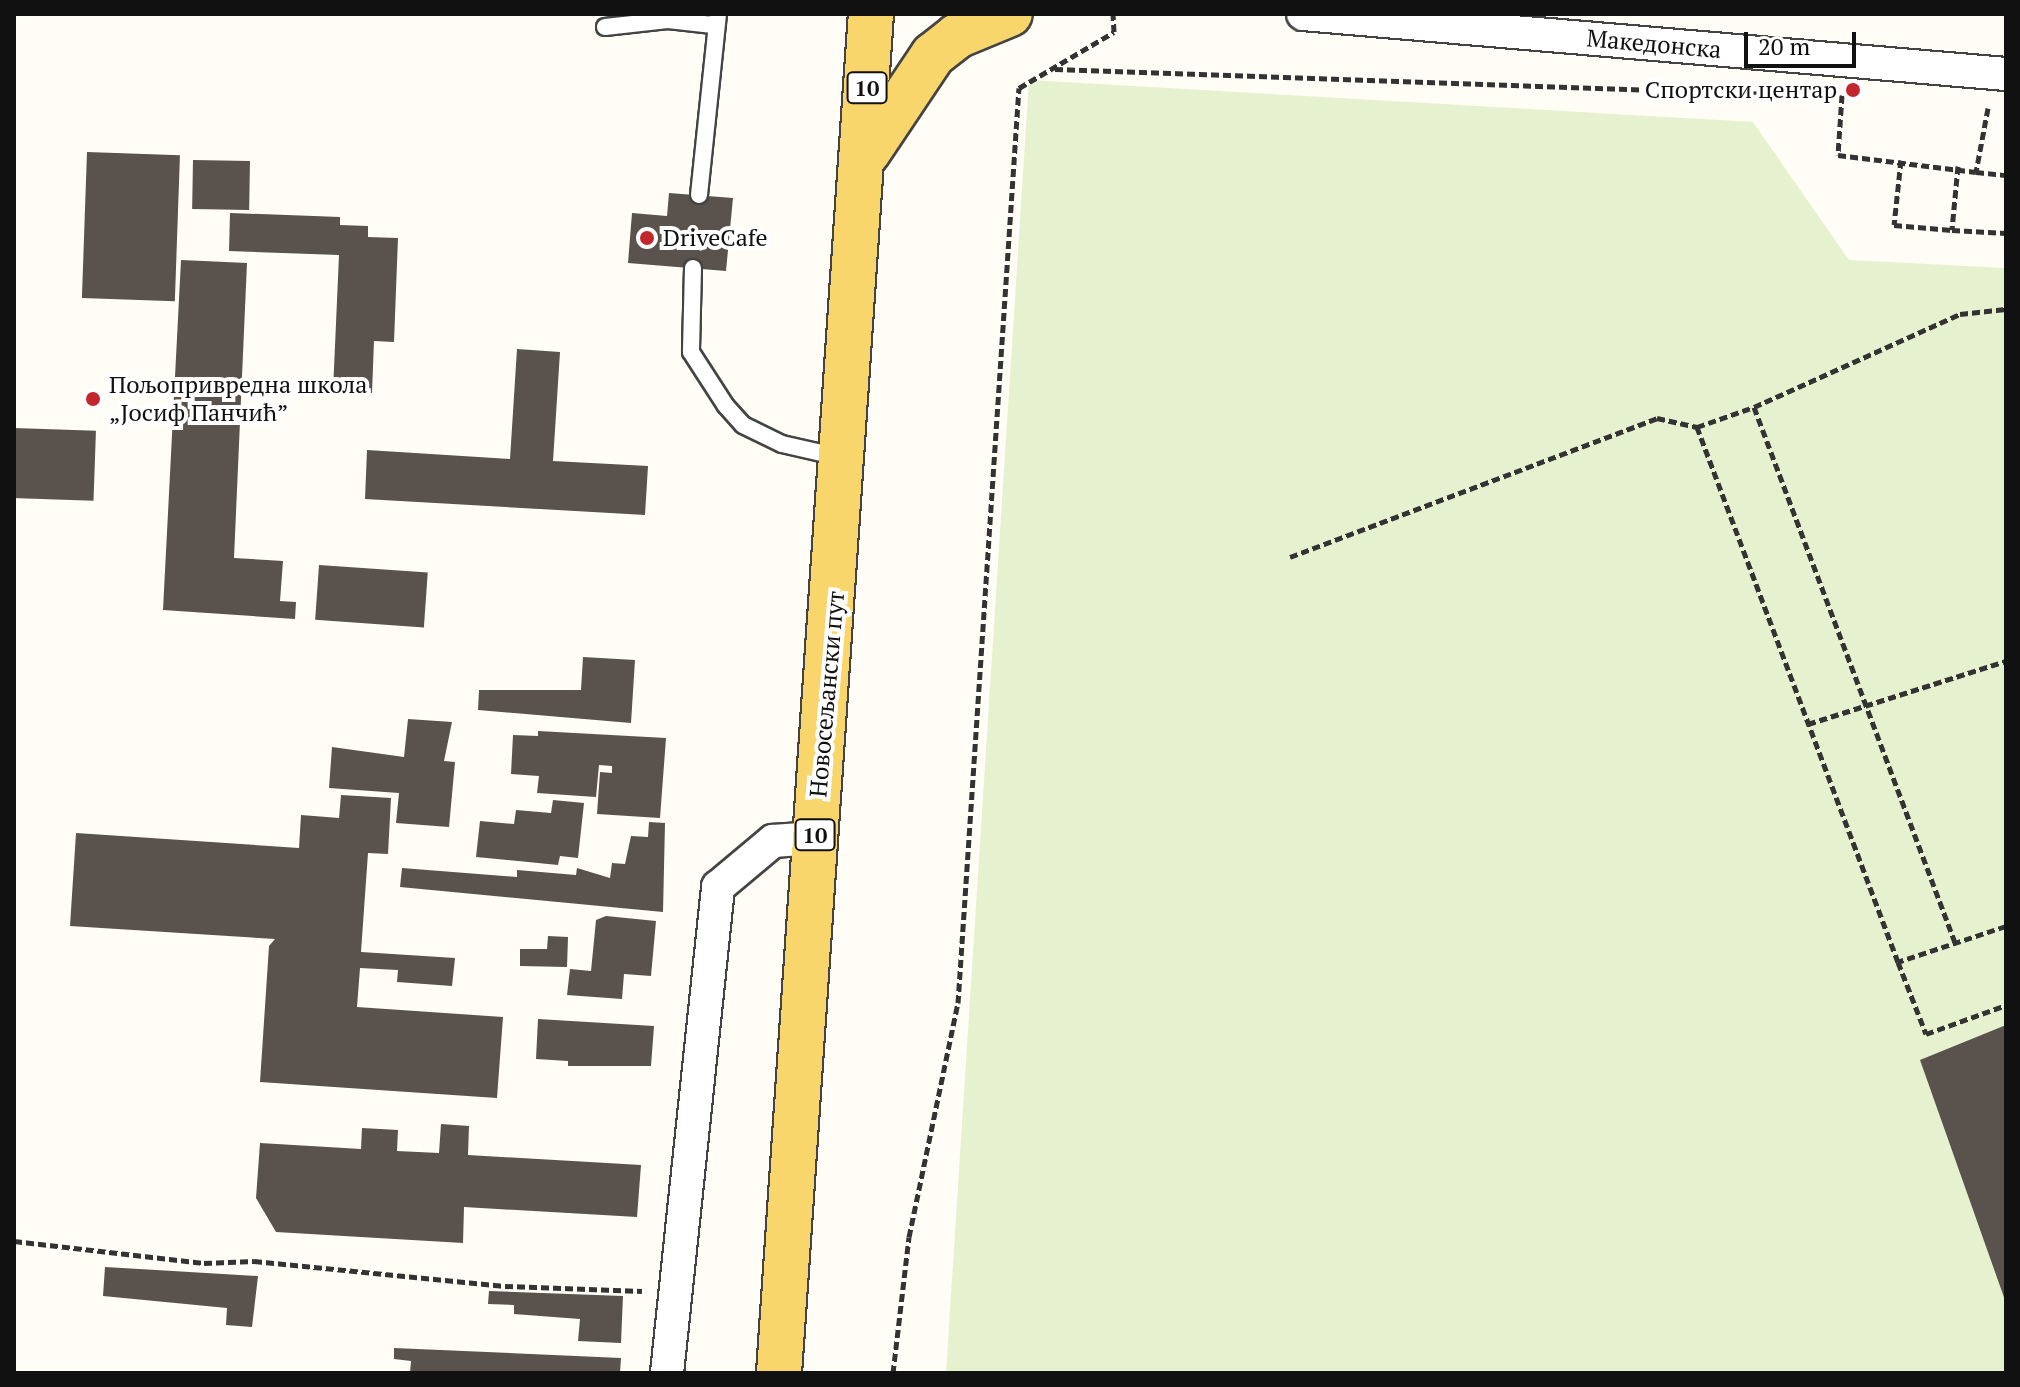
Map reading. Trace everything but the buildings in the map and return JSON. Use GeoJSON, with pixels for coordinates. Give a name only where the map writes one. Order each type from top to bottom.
{"type":"FeatureCollection","features":[{"type":"Feature","properties":{"kind":"main road","name":"Новосељански пут"},"geometry":{"type":"LineString","coordinates":[[779,1373],[815,838],[845,457],[871,14]]}},
{"type":"Feature","properties":{"kind":"main road"},"geometry":{"type":"LineString","coordinates":[[863,161],[933,55],[957,36],[1010,14]]}},
{"type":"Feature","properties":{"kind":"street","name":"Македонска"},"geometry":{"type":"LineString","coordinates":[[1303,14],[2002,74]]}},
{"type":"Feature","properties":{"kind":"street"},"geometry":{"type":"LineString","coordinates":[[667,1373],[718,887],[773,841],[815,838]]}},
{"type":"Feature","properties":{"kind":"lane"},"geometry":{"type":"LineString","coordinates":[[605,27],[668,20],[716,19],[699,195]]}},
{"type":"Feature","properties":{"kind":"lane"},"geometry":{"type":"LineString","coordinates":[[693,268],[691,352],[726,406],[743,425],[782,444],[845,457]]}},
{"type":"Feature","properties":{"kind":"path"},"geometry":{"type":"LineString","coordinates":[[893,1373],[909,1237],[958,1003],[1019,88],[1114,32],[1113,14]]}},
{"type":"Feature","properties":{"kind":"path"},"geometry":{"type":"LineString","coordinates":[[1052,69],[1810,95]]}},
{"type":"Feature","properties":{"kind":"path"},"geometry":{"type":"LineString","coordinates":[[1976,172],[2002,74]]}},
{"type":"Feature","properties":{"kind":"path"},"geometry":{"type":"LineString","coordinates":[[1826,95],[1842,95],[1838,155],[1958,166],[1976,172],[2006,175]]}},
{"type":"Feature","properties":{"kind":"path"},"geometry":{"type":"LineString","coordinates":[[1901,160],[1894,225],[2006,233]]}},
{"type":"Feature","properties":{"kind":"path"},"geometry":{"type":"LineString","coordinates":[[1952,230],[1958,166]]}},
{"type":"Feature","properties":{"kind":"path"},"geometry":{"type":"LineString","coordinates":[[1290,557],[1657,418],[1697,427],[1754,407],[1960,314],[2006,309]]}},
{"type":"Feature","properties":{"kind":"path"},"geometry":{"type":"LineString","coordinates":[[1754,407],[1956,945]]}},
{"type":"Feature","properties":{"kind":"path"},"geometry":{"type":"LineString","coordinates":[[1697,427],[1926,1034],[2006,1005]]}},
{"type":"Feature","properties":{"kind":"path"},"geometry":{"type":"LineString","coordinates":[[1808,724],[1867,708],[2006,661]]}},
{"type":"Feature","properties":{"kind":"path"},"geometry":{"type":"LineString","coordinates":[[1898,962],[2006,926]]}},
{"type":"Feature","properties":{"kind":"path"},"geometry":{"type":"LineString","coordinates":[[14,1241],[204,1263],[254,1261],[505,1286],[676,1293]]}},
{"type":"Feature","properties":{"kind":"green space"},"geometry":{"type":"Polygon","coordinates":[[[1029,80],[1753,122],[1849,260],[2006,268],[2006,1373],[946,1373],[1029,80]]]}},
{"type":"Feature","properties":{"kind":"place","name":"Спортски центар"},"geometry":{"type":"Point","coordinates":[1853,90]}},
{"type":"Feature","properties":{"kind":"place","name":"DriveCafe"},"geometry":{"type":"Point","coordinates":[647,238]}},
{"type":"Feature","properties":{"kind":"place","name":"Пољопривредна школа „Јосиф Панчић”"},"geometry":{"type":"Point","coordinates":[93,399]}}]}
